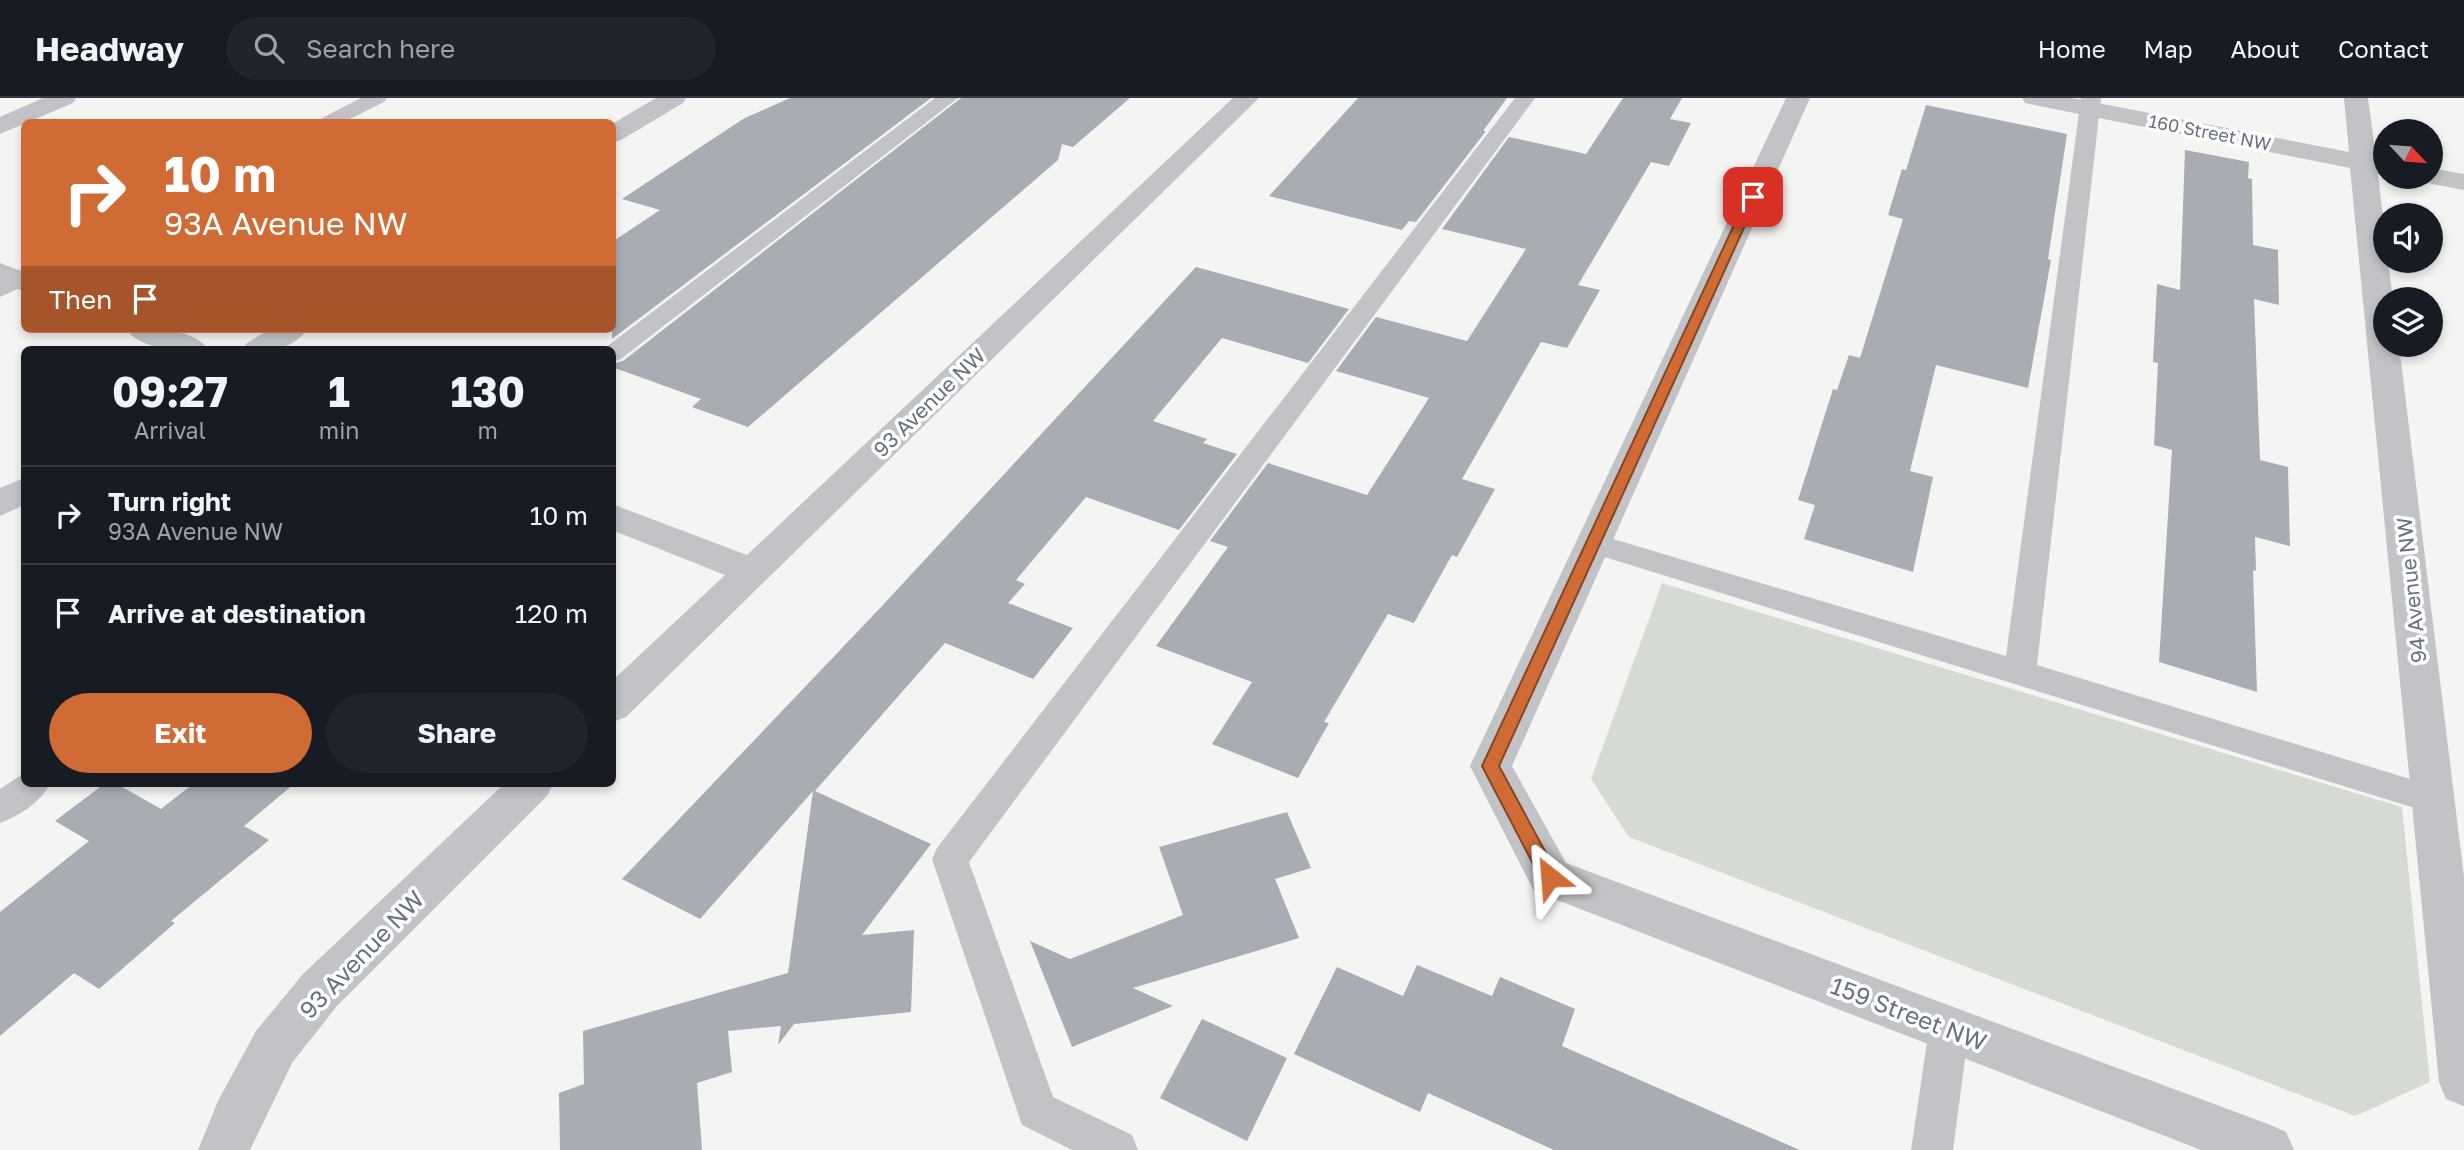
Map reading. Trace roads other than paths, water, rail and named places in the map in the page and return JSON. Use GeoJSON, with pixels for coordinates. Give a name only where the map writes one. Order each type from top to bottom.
{"type":"FeatureCollection","features":[{"type":"Feature","properties":{"kind":"street"},"geometry":{"type":"LineString","coordinates":[[0,126],[64,98]]}},
{"type":"Feature","properties":{"kind":"street"},"geometry":{"type":"LineString","coordinates":[[616,133],[674,98]]}},
{"type":"Feature","properties":{"kind":"street","name":"93 Avenue NW"},"geometry":{"type":"LineString","coordinates":[[616,702],[1247,98]]}},
{"type":"Feature","properties":{"kind":"street"},"geometry":{"type":"LineString","coordinates":[[1594,543],[1798,98]]}},
{"type":"Feature","properties":{"kind":"street","name":"160 Street NW"},"geometry":{"type":"LineString","coordinates":[[2034,98],[2091,103],[2373,165]]}},
{"type":"Feature","properties":{"kind":"street","name":"94 Avenue NW"},"geometry":{"type":"LineString","coordinates":[[2356,98],[2373,158]]}},
{"type":"Feature","properties":{"kind":"street"},"geometry":{"type":"LineString","coordinates":[[2443,178],[2464,182]]}},
{"type":"Feature","properties":{"kind":"street","name":"94 Avenue NW"},"geometry":{"type":"LineString","coordinates":[[2377,189],[2434,800],[2464,1082]]}},
{"type":"Feature","properties":{"kind":"street"},"geometry":{"type":"LineString","coordinates":[[151,333],[183,346]]}},
{"type":"Feature","properties":{"kind":"street"},"geometry":{"type":"LineString","coordinates":[[264,346],[286,333]]}},
{"type":"Feature","properties":{"kind":"street"},"geometry":{"type":"LineString","coordinates":[[0,504],[21,491]]}},
{"type":"Feature","properties":{"kind":"street"},"geometry":{"type":"LineString","coordinates":[[616,518],[751,571]]}},
{"type":"Feature","properties":{"kind":"street","name":"159 Street NW"},"geometry":{"type":"LineString","coordinates":[[1594,543],[1490,766],[1550,877],[2268,1150]]}},
{"type":"Feature","properties":{"kind":"street","name":"93 Avenue NW"},"geometry":{"type":"LineString","coordinates":[[224,1150],[236,1119],[274,1047],[320,990],[529,787]]}},
{"type":"Feature","properties":{"kind":"lane"},"geometry":{"type":"LineString","coordinates":[[334,119],[377,98]]}},
{"type":"Feature","properties":{"kind":"lane"},"geometry":{"type":"LineString","coordinates":[[616,351],[948,98]]}},
{"type":"Feature","properties":{"kind":"lane"},"geometry":{"type":"LineString","coordinates":[[1117,1150],[1037,1111],[950,859],[1525,98]]}},
{"type":"Feature","properties":{"kind":"lane"},"geometry":{"type":"LineString","coordinates":[[2020,672],[2091,103]]}},
{"type":"Feature","properties":{"kind":"lane"},"geometry":{"type":"LineString","coordinates":[[1594,543],[2434,800]]}},
{"type":"Feature","properties":{"kind":"lane"},"geometry":{"type":"LineString","coordinates":[[0,808],[29,787]]}},
{"type":"Feature","properties":{"kind":"lane"},"geometry":{"type":"LineString","coordinates":[[1932,1150],[1949,1029]]}}]}
